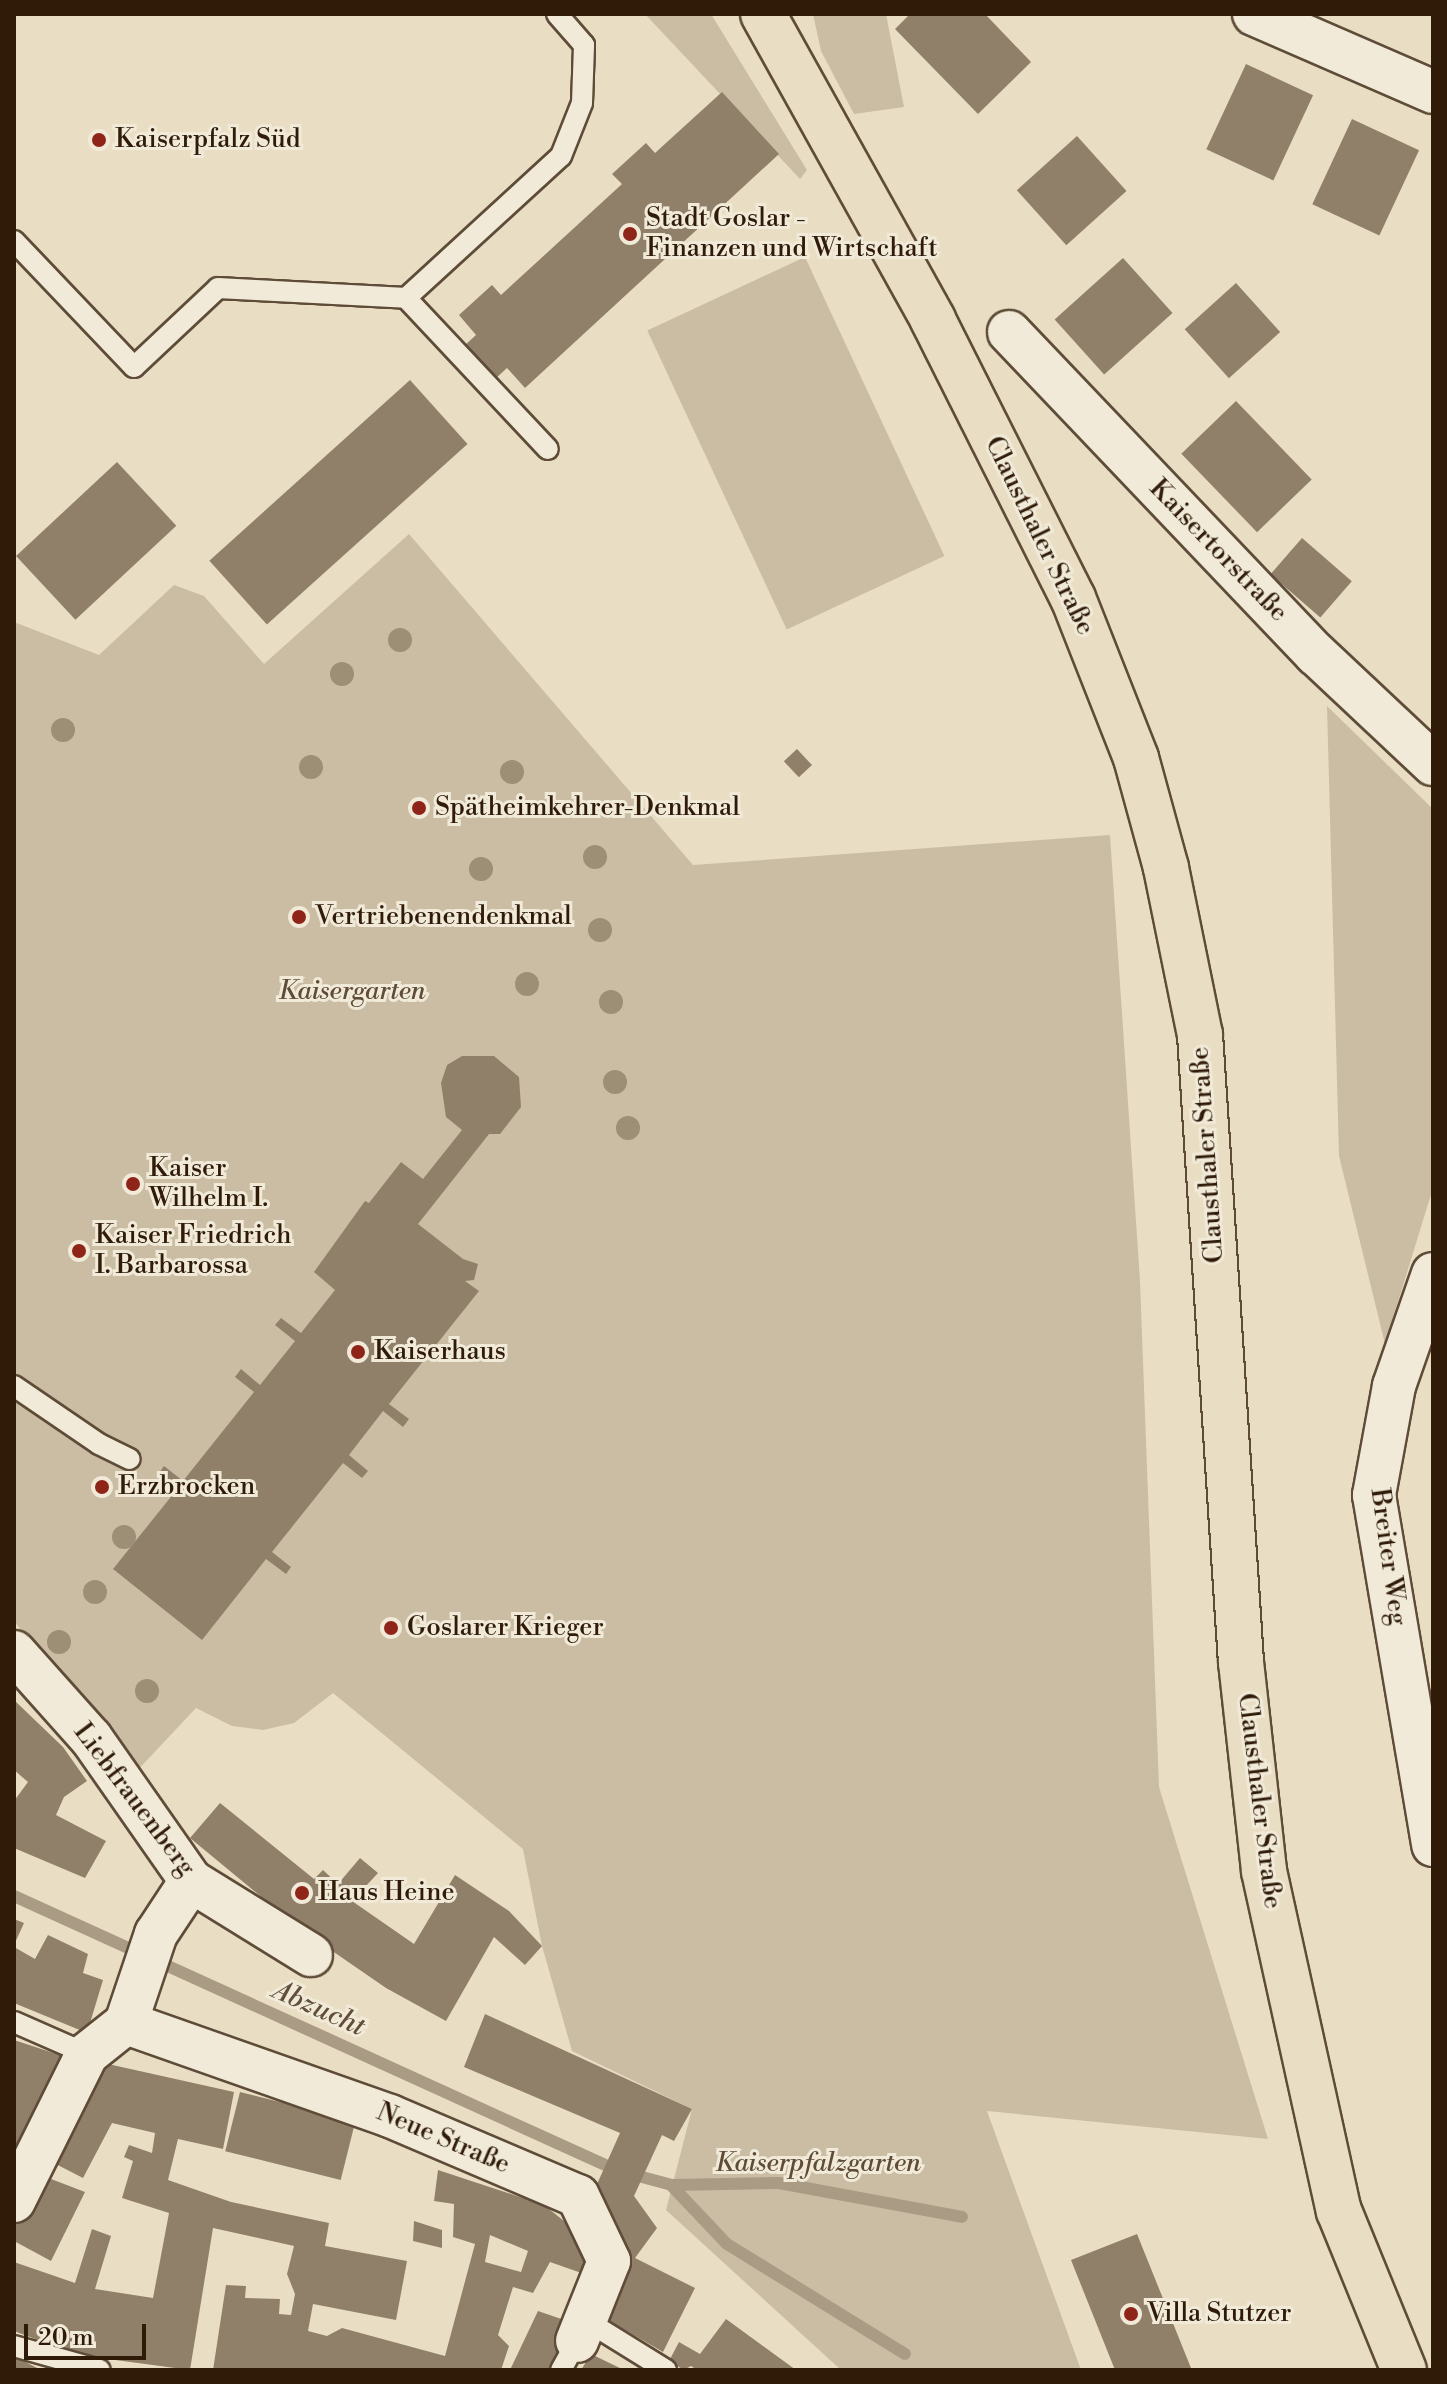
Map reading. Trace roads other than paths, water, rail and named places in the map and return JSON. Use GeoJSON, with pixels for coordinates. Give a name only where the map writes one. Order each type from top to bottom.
{"type":"FeatureCollection","features":[{"type":"Feature","properties":{"kind":"main road","name":"Clausthaler Straße"},"geometry":{"type":"LineString","coordinates":[[763,14],[933,320],[1073,598],[1136,758],[1162,854],[1200,1035],[1241,1662],[1264,1871],[1339,2211],[1404,2370]]}},
{"type":"Feature","properties":{"kind":"street"},"geometry":{"type":"LineString","coordinates":[[1254,14],[1433,92]]}},
{"type":"Feature","properties":{"kind":"street","name":"Kaisertorstraße"},"geometry":{"type":"LineString","coordinates":[[1009,332],[1316,654],[1433,764]]}},
{"type":"Feature","properties":{"kind":"street","name":"Breiter Weg"},"geometry":{"type":"LineString","coordinates":[[1433,1274],[1394,1386],[1374,1495],[1433,1845]]}},
{"type":"Feature","properties":{"kind":"street","name":"Liebfrauenberg"},"geometry":{"type":"LineString","coordinates":[[14,1652],[91,1738],[191,1881],[311,1955]]}},
{"type":"Feature","properties":{"kind":"street"},"geometry":{"type":"LineString","coordinates":[[14,2201],[87,2054],[126,2023],[156,1934],[191,1881]]}},
{"type":"Feature","properties":{"kind":"street","name":"Neue Straße"},"geometry":{"type":"LineString","coordinates":[[126,2023],[390,2116],[578,2196],[609,2261],[575,2344]]}},
{"type":"Feature","properties":{"kind":"lane"},"geometry":{"type":"LineString","coordinates":[[406,298],[561,156],[582,103],[584,45],[557,14]]}},
{"type":"Feature","properties":{"kind":"lane"},"geometry":{"type":"LineString","coordinates":[[14,241],[134,367],[218,288],[406,298],[548,449]]}},
{"type":"Feature","properties":{"kind":"lane"},"geometry":{"type":"LineString","coordinates":[[14,1386],[99,1444],[130,1459]]}},
{"type":"Feature","properties":{"kind":"lane"},"geometry":{"type":"LineString","coordinates":[[14,2022],[87,2054]]}},
{"type":"Feature","properties":{"kind":"lane"},"geometry":{"type":"LineString","coordinates":[[575,2344],[666,2370]]}},
{"type":"Feature","properties":{"kind":"lane"},"geometry":{"type":"LineString","coordinates":[[14,2346],[100,2370]]}},
{"type":"Feature","properties":{"kind":"waterway","name":"Abzucht"},"geometry":{"type":"LineString","coordinates":[[14,1896],[605,2165]]}},
{"type":"Feature","properties":{"kind":"waterway","name":"Abzucht"},"geometry":{"type":"LineString","coordinates":[[642,2177],[671,2185],[779,2183],[962,2217]]}},
{"type":"Feature","properties":{"kind":"waterway"},"geometry":{"type":"LineString","coordinates":[[671,2185],[727,2244],[905,2354]]}},
{"type":"Feature","properties":{"kind":"place","name":"Kaiserpfalz Süd"},"geometry":{"type":"Point","coordinates":[99,140]}},
{"type":"Feature","properties":{"kind":"place","name":"Stadt Goslar - Finanzen und Wirtschaft"},"geometry":{"type":"Point","coordinates":[630,234]}},
{"type":"Feature","properties":{"kind":"place","name":"Spätheimkehrer-Denkmal"},"geometry":{"type":"Point","coordinates":[419,808]}},
{"type":"Feature","properties":{"kind":"place","name":"Vertriebenendenkmal"},"geometry":{"type":"Point","coordinates":[299,917]}},
{"type":"Feature","properties":{"kind":"place","name":"Kaiser Wilhelm I."},"geometry":{"type":"Point","coordinates":[133,1184]}},
{"type":"Feature","properties":{"kind":"place","name":"Kaiser Friedrich I. Barbarossa"},"geometry":{"type":"Point","coordinates":[79,1251]}},
{"type":"Feature","properties":{"kind":"place","name":"Kaiserhaus"},"geometry":{"type":"Point","coordinates":[358,1352]}},
{"type":"Feature","properties":{"kind":"place","name":"Erzbrocken"},"geometry":{"type":"Point","coordinates":[102,1487]}},
{"type":"Feature","properties":{"kind":"place","name":"Goslarer Krieger"},"geometry":{"type":"Point","coordinates":[391,1628]}},
{"type":"Feature","properties":{"kind":"place","name":"Haus Heine"},"geometry":{"type":"Point","coordinates":[302,1893]}},
{"type":"Feature","properties":{"kind":"place","name":"Villa Stutzer"},"geometry":{"type":"Point","coordinates":[1131,2314]}},
{"type":"Feature","properties":{"kind":"park label","name":"Kaisergarten"},"geometry":{"type":"Point","coordinates":[352,992]}},
{"type":"Feature","properties":{"kind":"park label","name":"Kaiserpfalzgarten"},"geometry":{"type":"Point","coordinates":[818,2164]}}]}
